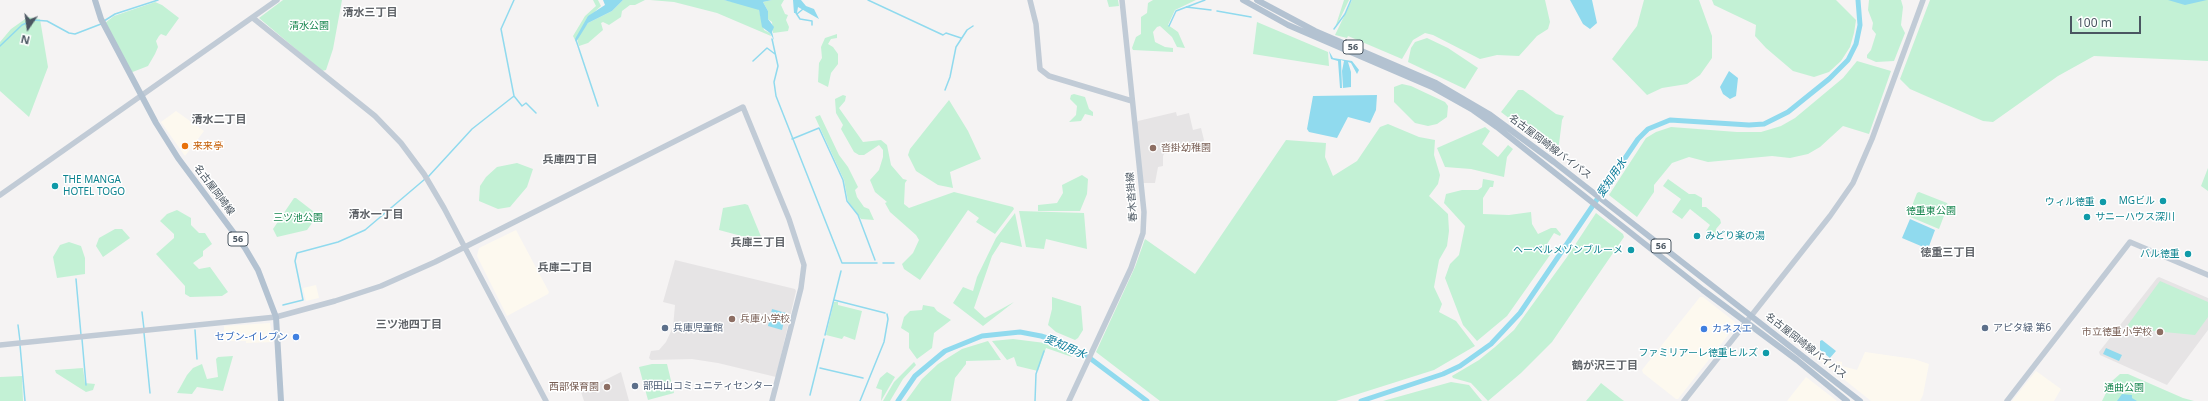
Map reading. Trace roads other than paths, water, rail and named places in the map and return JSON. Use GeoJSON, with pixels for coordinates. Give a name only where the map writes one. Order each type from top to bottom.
{"type":"FeatureCollection","features":[{"type":"Feature","properties":{"kind":"main road","name":"名古屋岡崎線"},"geometry":{"type":"LineString","coordinates":[[95,0],[101,19],[141,97],[178,158],[245,248],[258,270],[276,318],[281,401]]}},
{"type":"Feature","properties":{"kind":"main road","name":"名古屋岡崎線バイパス"},"geometry":{"type":"LineString","coordinates":[[1243,0],[1288,25],[1450,93]]}},
{"type":"Feature","properties":{"kind":"main road","name":"名古屋岡崎線バイパス"},"geometry":{"type":"LineString","coordinates":[[1256,0],[1315,31],[1450,93],[1488,117],[1603,201],[1749,319],[1846,401]]}},
{"type":"Feature","properties":{"kind":"main road","name":"名古屋岡崎線バイパス"},"geometry":{"type":"LineString","coordinates":[[1488,117],[1703,290],[1749,319],[1860,401]]}},
{"type":"Feature","properties":{"kind":"street"},"geometry":{"type":"LineString","coordinates":[[0,195],[277,0]]}},
{"type":"Feature","properties":{"kind":"street"},"geometry":{"type":"LineString","coordinates":[[1030,0],[1036,24],[1040,69],[1049,76],[1132,101]]}},
{"type":"Feature","properties":{"kind":"street","name":"春木沓掛線"},"geometry":{"type":"LineString","coordinates":[[1069,401],[1131,268],[1143,233],[1144,212],[1122,0]]}},
{"type":"Feature","properties":{"kind":"street"},"geometry":{"type":"LineString","coordinates":[[1684,401],[1842,200],[1855,179],[1872,140],[1923,0]]}},
{"type":"Feature","properties":{"kind":"street"},"geometry":{"type":"LineString","coordinates":[[253,18],[374,116],[401,142],[424,174],[546,401]]}},
{"type":"Feature","properties":{"kind":"street"},"geometry":{"type":"LineString","coordinates":[[0,345],[276,318],[380,286],[464,248],[743,108],[791,224],[804,265],[801,288],[772,401]]}},
{"type":"Feature","properties":{"kind":"street"},"geometry":{"type":"LineString","coordinates":[[2007,401],[2130,242],[2208,274]]}},
{"type":"Feature","properties":{"kind":"water"},"geometry":{"type":"Polygon","coordinates":[[[603,0],[623,0],[612,11],[588,23],[576,42],[575,39],[588,16],[605,5],[603,0]]]}},
{"type":"Feature","properties":{"kind":"water"},"geometry":{"type":"Polygon","coordinates":[[[724,0],[772,0],[763,2],[768,11],[768,19],[774,27],[772,32],[774,40],[770,33],[762,27],[759,10],[724,0]]]}},
{"type":"Feature","properties":{"kind":"water"},"geometry":{"type":"Polygon","coordinates":[[[793,0],[801,0],[806,6],[814,9],[819,19],[798,7],[797,13],[794,13],[793,0]]]}},
{"type":"Feature","properties":{"kind":"water"},"geometry":{"type":"Polygon","coordinates":[[[1570,0],[1592,0],[1597,23],[1590,29],[1583,24],[1570,0]]]}},
{"type":"Feature","properties":{"kind":"water"},"geometry":{"type":"Polygon","coordinates":[[[2168,0],[2207,0],[2185,5],[2168,0]]]}},
{"type":"Feature","properties":{"kind":"water"},"geometry":{"type":"Polygon","coordinates":[[[1329,51],[1333,58],[1352,61],[1359,70],[1357,74],[1351,63],[1348,62],[1351,72],[1351,87],[1343,88],[1342,71],[1344,61],[1341,60],[1342,88],[1340,88],[1338,61],[1331,59],[1329,51]]]}},
{"type":"Feature","properties":{"kind":"water"},"geometry":{"type":"Polygon","coordinates":[[[1729,71],[1738,78],[1736,96],[1730,99],[1723,94],[1720,87],[1729,71]]]}},
{"type":"Feature","properties":{"kind":"water"},"geometry":{"type":"Polygon","coordinates":[[[1377,95],[1376,110],[1370,123],[1348,117],[1337,138],[1309,132],[1307,129],[1313,96],[1377,95]]]}},
{"type":"Feature","properties":{"kind":"water"},"geometry":{"type":"Polygon","coordinates":[[[1910,219],[1935,230],[1928,249],[1902,238],[1910,219]]]}},
{"type":"Feature","properties":{"kind":"water"},"geometry":{"type":"Polygon","coordinates":[[[772,309],[786,313],[782,330],[768,326],[772,309]]]}},
{"type":"Feature","properties":{"kind":"water"},"geometry":{"type":"Polygon","coordinates":[[[1822,340],[1836,351],[1830,358],[1820,350],[1820,341],[1822,340]]]}},
{"type":"Feature","properties":{"kind":"water"},"geometry":{"type":"Polygon","coordinates":[[[2106,348],[2122,355],[2119,361],[2103,354],[2106,348]]]}},
{"type":"Feature","properties":{"kind":"water"},"geometry":{"type":"Polygon","coordinates":[[[2122,394],[2132,395],[2132,398],[2137,401],[2117,401],[2122,394]]]}},
{"type":"Feature","properties":{"kind":"waterway"},"geometry":{"type":"LineString","coordinates":[[104,21],[115,14],[158,0]]}},
{"type":"Feature","properties":{"kind":"waterway"},"geometry":{"type":"LineString","coordinates":[[428,177],[472,129],[514,96],[501,29],[514,0]]}},
{"type":"Feature","properties":{"kind":"waterway"},"geometry":{"type":"LineString","coordinates":[[868,0],[943,35],[946,33],[961,38]]}},
{"type":"Feature","properties":{"kind":"waterway"},"geometry":{"type":"LineString","coordinates":[[1169,26],[1176,11],[1205,0]]}},
{"type":"Feature","properties":{"kind":"waterway"},"geometry":{"type":"LineString","coordinates":[[1334,29],[1345,14],[1351,0]]}},
{"type":"Feature","properties":{"kind":"waterway","name":"愛知用水"},"geometry":{"type":"LineString","coordinates":[[1361,401],[1443,374],[1460,366],[1491,344],[1520,313],[1638,139],[1648,129],[1670,120],[1749,125],[1764,124],[1788,112],[1829,79],[1848,60],[1856,44],[1860,25],[1858,0]]}},
{"type":"Feature","properties":{"kind":"waterway"},"geometry":{"type":"LineString","coordinates":[[1186,7],[1211,10]]}},
{"type":"Feature","properties":{"kind":"waterway"},"geometry":{"type":"LineString","coordinates":[[797,14],[803,9]]}},
{"type":"Feature","properties":{"kind":"waterway"},"geometry":{"type":"LineString","coordinates":[[1217,11],[1251,17]]}},
{"type":"Feature","properties":{"kind":"waterway"},"geometry":{"type":"LineString","coordinates":[[796,13],[800,19],[812,21],[812,25]]}},
{"type":"Feature","properties":{"kind":"waterway"},"geometry":{"type":"LineString","coordinates":[[0,46],[22,25],[33,20],[47,21],[69,33],[75,34],[101,24]]}},
{"type":"Feature","properties":{"kind":"waterway"},"geometry":{"type":"LineString","coordinates":[[945,90],[950,77],[956,47],[967,30],[973,26]]}},
{"type":"Feature","properties":{"kind":"waterway"},"geometry":{"type":"LineString","coordinates":[[772,39],[778,66],[774,82],[776,96],[842,263],[877,263]]}},
{"type":"Feature","properties":{"kind":"waterway"},"geometry":{"type":"LineString","coordinates":[[576,40],[598,106]]}},
{"type":"Feature","properties":{"kind":"waterway"},"geometry":{"type":"LineString","coordinates":[[753,61],[767,48],[775,54]]}},
{"type":"Feature","properties":{"kind":"waterway"},"geometry":{"type":"LineString","coordinates":[[514,96],[522,106],[526,103],[536,113]]}},
{"type":"Feature","properties":{"kind":"waterway"},"geometry":{"type":"LineString","coordinates":[[792,139],[819,128],[843,180],[847,201],[858,215],[875,260]]}},
{"type":"Feature","properties":{"kind":"waterway"},"geometry":{"type":"LineString","coordinates":[[283,305],[303,300],[295,261],[297,253],[338,242],[365,230],[425,179]]}},
{"type":"Feature","properties":{"kind":"waterway"},"geometry":{"type":"LineString","coordinates":[[883,263],[894,263]]}},
{"type":"Feature","properties":{"kind":"waterway"},"geometry":{"type":"LineString","coordinates":[[825,335],[841,271]]}},
{"type":"Feature","properties":{"kind":"waterway"},"geometry":{"type":"LineString","coordinates":[[76,279],[81,335]]}},
{"type":"Feature","properties":{"kind":"waterway"},"geometry":{"type":"LineString","coordinates":[[834,300],[885,313]]}},
{"type":"Feature","properties":{"kind":"waterway"},"geometry":{"type":"LineString","coordinates":[[142,312],[144,329]]}},
{"type":"Feature","properties":{"kind":"waterway"},"geometry":{"type":"LineString","coordinates":[[860,401],[884,342],[888,319],[887,314]]}},
{"type":"Feature","properties":{"kind":"waterway"},"geometry":{"type":"LineString","coordinates":[[18,325],[20,341]]}},
{"type":"Feature","properties":{"kind":"waterway"},"geometry":{"type":"LineString","coordinates":[[195,330],[197,359]]}},
{"type":"Feature","properties":{"kind":"waterway","name":"愛知用水"},"geometry":{"type":"LineString","coordinates":[[898,401],[915,376],[945,351],[982,336],[1020,332],[1041,336],[1063,343],[1083,353],[1147,401]]}},
{"type":"Feature","properties":{"kind":"waterway"},"geometry":{"type":"LineString","coordinates":[[144,333],[150,393]]}},
{"type":"Feature","properties":{"kind":"waterway"},"geometry":{"type":"LineString","coordinates":[[82,339],[86,385]]}},
{"type":"Feature","properties":{"kind":"waterway"},"geometry":{"type":"LineString","coordinates":[[810,395],[824,339]]}},
{"type":"Feature","properties":{"kind":"waterway"},"geometry":{"type":"LineString","coordinates":[[20,345],[25,401]]}},
{"type":"Feature","properties":{"kind":"waterway"},"geometry":{"type":"LineString","coordinates":[[1035,401],[1036,374],[1044,351]]}},
{"type":"Feature","properties":{"kind":"waterway"},"geometry":{"type":"LineString","coordinates":[[820,368],[863,378]]}},
{"type":"Feature","properties":{"kind":"place","name":"来来亭"},"geometry":{"type":"Point","coordinates":[185,146]}},
{"type":"Feature","properties":{"kind":"place","name":"沓掛幼稚園"},"geometry":{"type":"Point","coordinates":[1153,148]}},
{"type":"Feature","properties":{"kind":"place","name":"THE MANGA HOTEL TOGO"},"geometry":{"type":"Point","coordinates":[55,186]}},
{"type":"Feature","properties":{"kind":"place","name":"MGビル"},"geometry":{"type":"Point","coordinates":[2163,201]}},
{"type":"Feature","properties":{"kind":"place","name":"ウィル徳重"},"geometry":{"type":"Point","coordinates":[2103,202]}},
{"type":"Feature","properties":{"kind":"place","name":"サニーハウス深川"},"geometry":{"type":"Point","coordinates":[2087,217]}},
{"type":"Feature","properties":{"kind":"place","name":"みどり楽の湯"},"geometry":{"type":"Point","coordinates":[1697,236]}},
{"type":"Feature","properties":{"kind":"place","name":"ヘーベルメゾンブルーメ"},"geometry":{"type":"Point","coordinates":[1631,250]}},
{"type":"Feature","properties":{"kind":"place","name":"バル徳重"},"geometry":{"type":"Point","coordinates":[2188,254]}},
{"type":"Feature","properties":{"kind":"place","name":"兵庫小学校"},"geometry":{"type":"Point","coordinates":[732,319]}},
{"type":"Feature","properties":{"kind":"place","name":"兵庫児童館"},"geometry":{"type":"Point","coordinates":[665,328]}},
{"type":"Feature","properties":{"kind":"place","name":"アピタ緑 第6"},"geometry":{"type":"Point","coordinates":[1985,328]}},
{"type":"Feature","properties":{"kind":"place","name":"カネスエ"},"geometry":{"type":"Point","coordinates":[1704,329]}},
{"type":"Feature","properties":{"kind":"place","name":"市立徳重小学校"},"geometry":{"type":"Point","coordinates":[2160,332]}},
{"type":"Feature","properties":{"kind":"place","name":"セブン-イレブン"},"geometry":{"type":"Point","coordinates":[296,337]}},
{"type":"Feature","properties":{"kind":"place","name":"ファミリアーレ徳重ヒルズ"},"geometry":{"type":"Point","coordinates":[1766,353]}},
{"type":"Feature","properties":{"kind":"place","name":"部田山コミュニティセンター"},"geometry":{"type":"Point","coordinates":[635,386]}},
{"type":"Feature","properties":{"kind":"place","name":"西部保育園"},"geometry":{"type":"Point","coordinates":[607,387]}},
{"type":"Feature","properties":{"kind":"district","name":"清水三丁目"},"geometry":{"type":"Point","coordinates":[370,13]}},
{"type":"Feature","properties":{"kind":"district","name":"清水二丁目"},"geometry":{"type":"Point","coordinates":[219,120]}},
{"type":"Feature","properties":{"kind":"district","name":"兵庫四丁目"},"geometry":{"type":"Point","coordinates":[570,160]}},
{"type":"Feature","properties":{"kind":"district","name":"清水一丁目"},"geometry":{"type":"Point","coordinates":[376,215]}},
{"type":"Feature","properties":{"kind":"district","name":"兵庫三丁目"},"geometry":{"type":"Point","coordinates":[758,243]}},
{"type":"Feature","properties":{"kind":"district","name":"徳重三丁目"},"geometry":{"type":"Point","coordinates":[1948,253]}},
{"type":"Feature","properties":{"kind":"district","name":"兵庫二丁目"},"geometry":{"type":"Point","coordinates":[565,268]}},
{"type":"Feature","properties":{"kind":"district","name":"三ツ池四丁目"},"geometry":{"type":"Point","coordinates":[409,325]}},
{"type":"Feature","properties":{"kind":"district","name":"鶴が沢三丁目"},"geometry":{"type":"Point","coordinates":[1605,366]}},
{"type":"Feature","properties":{"kind":"park label","name":"清水公園"},"geometry":{"type":"Point","coordinates":[309,26]}},
{"type":"Feature","properties":{"kind":"park label","name":"徳重東公園"},"geometry":{"type":"Point","coordinates":[1931,211]}},
{"type":"Feature","properties":{"kind":"park label","name":"三ツ池公園"},"geometry":{"type":"Point","coordinates":[298,218]}},
{"type":"Feature","properties":{"kind":"park label","name":"通曲公園"},"geometry":{"type":"Point","coordinates":[2124,388]}}]}
